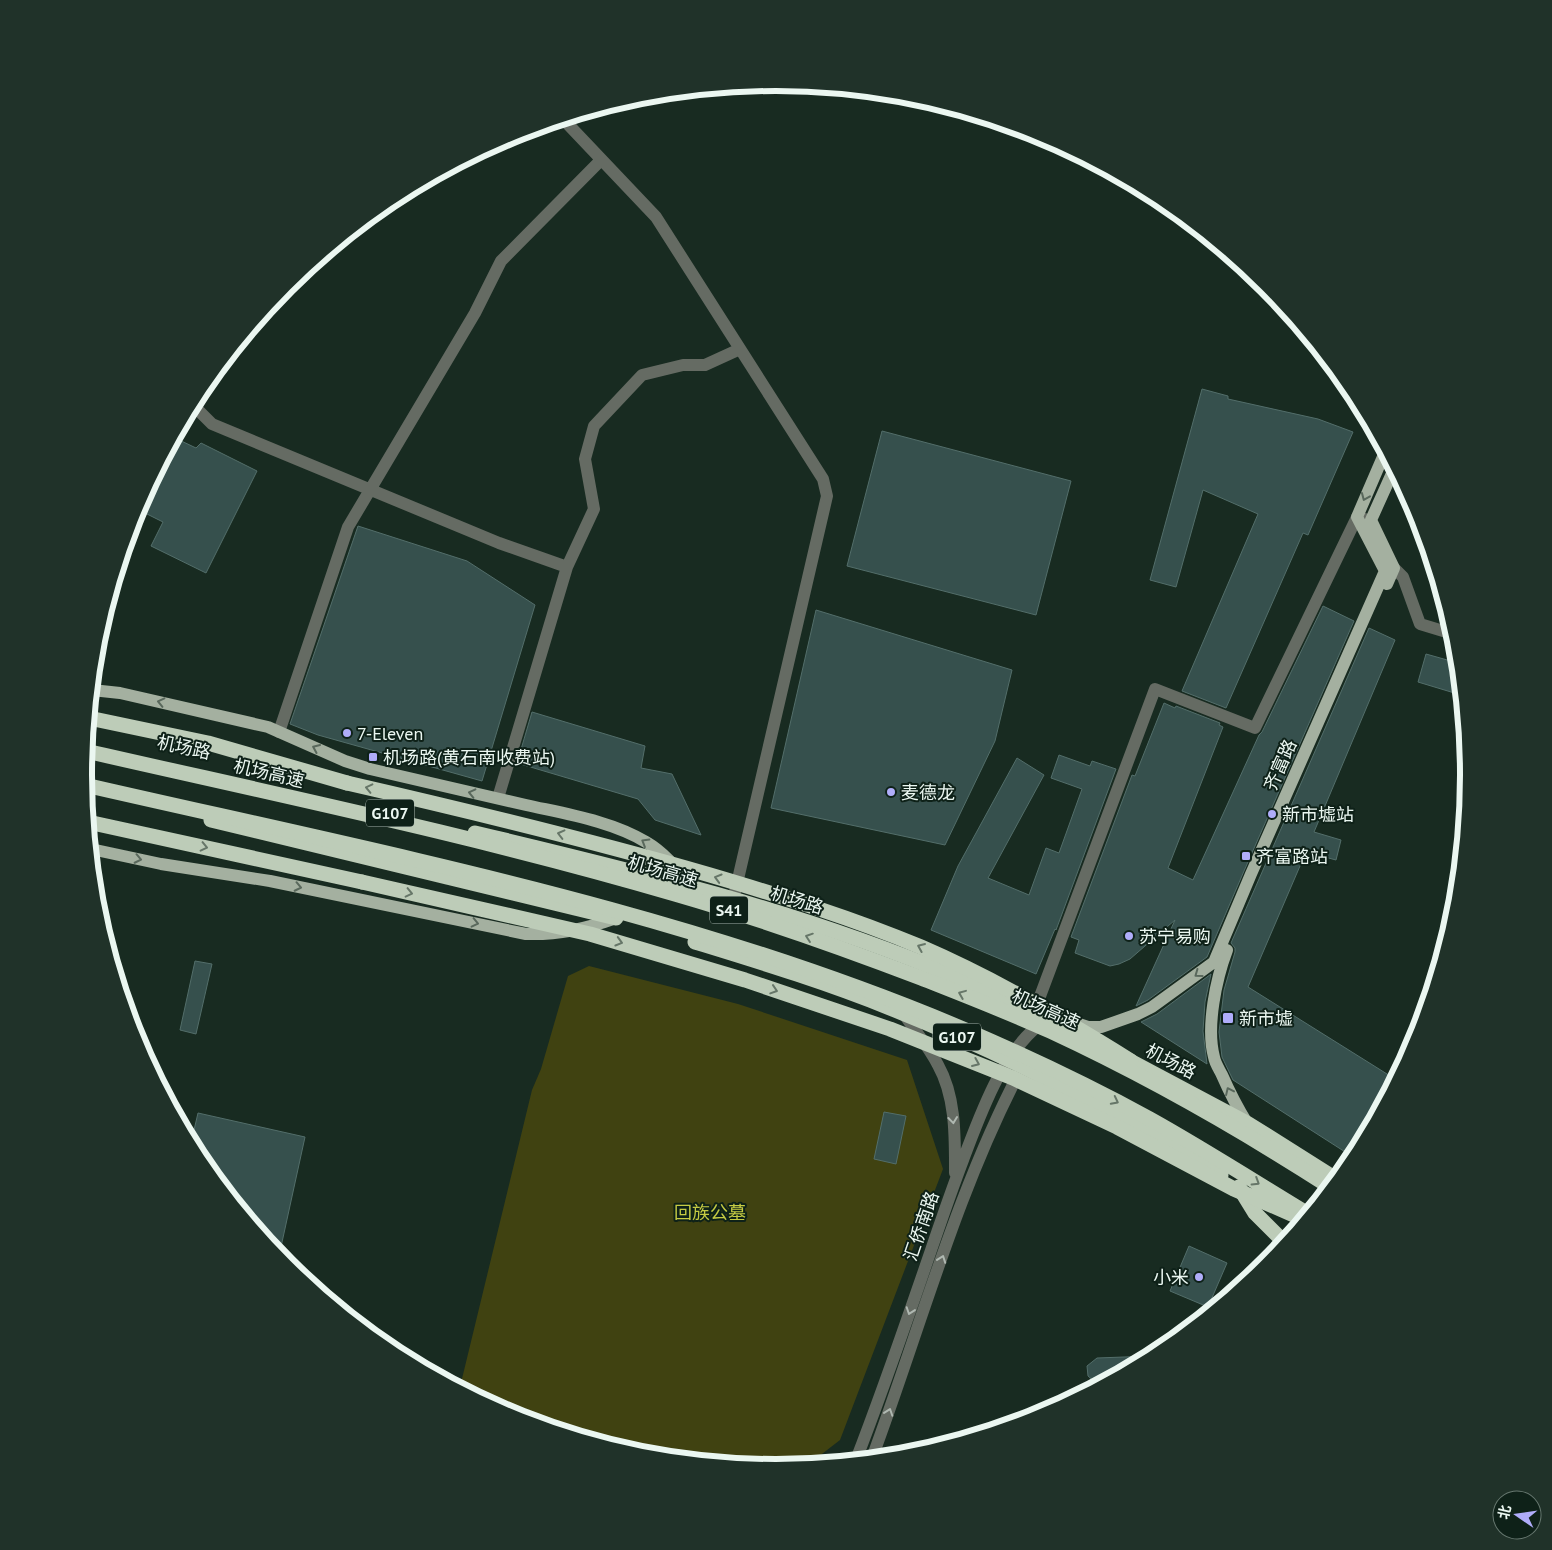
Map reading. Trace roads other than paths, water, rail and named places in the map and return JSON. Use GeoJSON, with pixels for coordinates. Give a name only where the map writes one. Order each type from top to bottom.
{"type":"FeatureCollection","features":[{"type":"Feature","properties":{"kind":"highway"},"geometry":{"type":"LineString","coordinates":[[95,719],[208,743],[347,783],[452,807],[629,852],[803,904],[879,930],[966,968],[1042,1007],[1079,1028],[1281,1156]]}},
{"type":"Feature","properties":{"kind":"highway","name":"机场路"},"geometry":{"type":"LineString","coordinates":[[93,746],[500,839],[734,900],[860,940],[951,975],[1046,1019],[1247,1123],[1330,1175]]}},
{"type":"Feature","properties":{"kind":"highway","name":"机场高速"},"geometry":{"type":"LineString","coordinates":[[93,752],[386,819],[536,856],[676,894],[771,924],[890,966],[1048,1030],[1147,1080],[1281,1156],[1324,1183]]}},
{"type":"Feature","properties":{"kind":"highway","name":"S41"},"geometry":{"type":"LineString","coordinates":[[93,787],[524,887],[701,936],[820,974],[944,1021],[1046,1066],[1148,1118],[1203,1149],[1302,1211]]}},
{"type":"Feature","properties":{"kind":"highway"},"geometry":{"type":"LineString","coordinates":[[93,793],[616,918],[790,972],[904,1014]]}},
{"type":"Feature","properties":{"kind":"highway"},"geometry":{"type":"LineString","coordinates":[[94,823],[362,882],[607,939],[745,980],[947,1051],[1030,1086],[1117,1127],[1234,1189],[1298,1217]]}},
{"type":"Feature","properties":{"kind":"highway","name":"G107"},"geometry":{"type":"LineString","coordinates":[[904,1014],[1016,1062]]}},
{"type":"Feature","properties":{"kind":"highway"},"geometry":{"type":"LineString","coordinates":[[1016,1062],[1143,1129],[1239,1186],[1293,1222]]}},
{"type":"Feature","properties":{"kind":"highway"},"geometry":{"type":"LineString","coordinates":[[1239,1186],[1255,1213],[1279,1237]]}},
{"type":"Feature","properties":{"kind":"main road"},"geometry":{"type":"LineString","coordinates":[[1382,459],[1357,517],[1390,570]]}},
{"type":"Feature","properties":{"kind":"main road"},"geometry":{"type":"LineString","coordinates":[[1390,570],[1371,520],[1391,476]]}},
{"type":"Feature","properties":{"kind":"main road","name":"齐富路"},"geometry":{"type":"LineString","coordinates":[[1036,1007],[1088,1027],[1101,1027],[1152,1007],[1214,962],[1255,865],[1390,570]]}},
{"type":"Feature","properties":{"kind":"main road","name":"齐富路"},"geometry":{"type":"LineString","coordinates":[[1247,1123],[1232,1098],[1214,1057],[1211,1027],[1222,963],[1254,880],[1390,570]]}},
{"type":"Feature","properties":{"kind":"main road"},"geometry":{"type":"LineString","coordinates":[[98,691],[120,693],[268,727],[370,770],[570,815],[630,833],[663,854],[680,872],[691,888]]}},
{"type":"Feature","properties":{"kind":"main road"},"geometry":{"type":"LineString","coordinates":[[97,850],[161,864],[270,881],[526,934],[562,933],[590,927],[616,918]]}},
{"type":"Feature","properties":{"kind":"main road"},"geometry":{"type":"LineString","coordinates":[[1007,1001],[1036,1007]]}},
{"type":"Feature","properties":{"kind":"street"},"geometry":{"type":"LineString","coordinates":[[568,124],[656,217],[823,479],[826,496],[734,900]]}},
{"type":"Feature","properties":{"kind":"street"},"geometry":{"type":"LineString","coordinates":[[279,732],[348,527],[475,313],[501,261],[601,160]]}},
{"type":"Feature","properties":{"kind":"street"},"geometry":{"type":"LineString","coordinates":[[498,798],[567,567],[594,509],[585,459],[594,426],[642,375],[683,365],[705,364],[740,350]]}},
{"type":"Feature","properties":{"kind":"street"},"geometry":{"type":"LineString","coordinates":[[198,409],[212,424],[499,542],[567,567]]}},
{"type":"Feature","properties":{"kind":"street"},"geometry":{"type":"LineString","coordinates":[[1036,1007],[1155,689],[1255,728],[1357,517],[1371,520]]}},
{"type":"Feature","properties":{"kind":"street"},"geometry":{"type":"LineString","coordinates":[[1390,570],[1403,577],[1420,624],[1444,631]]}},
{"type":"Feature","properties":{"kind":"street"},"geometry":{"type":"LineString","coordinates":[[904,1014],[939,1066],[946,1084],[954,1123],[955,1182]]}},
{"type":"Feature","properties":{"kind":"street","name":"汇侨南路"},"geometry":{"type":"LineString","coordinates":[[874,1452],[967,1190],[998,1116],[1016,1062],[1034,1028],[1046,1019]]}},
{"type":"Feature","properties":{"kind":"street","name":"汇侨南路"},"geometry":{"type":"LineString","coordinates":[[858,1454],[955,1182],[989,1096],[1016,1062]]}},
{"type":"Feature","properties":{"kind":"place","name":"7-Eleven"},"geometry":{"type":"Point","coordinates":[347,733]}},
{"type":"Feature","properties":{"kind":"place","name":"机场路(黄石南收费站)"},"geometry":{"type":"Point","coordinates":[373,757]}},
{"type":"Feature","properties":{"kind":"place","name":"麦德龙"},"geometry":{"type":"Point","coordinates":[891,792]}},
{"type":"Feature","properties":{"kind":"place","name":"新市墟站"},"geometry":{"type":"Point","coordinates":[1272,814]}},
{"type":"Feature","properties":{"kind":"place","name":"齐富路站"},"geometry":{"type":"Point","coordinates":[1246,856]}},
{"type":"Feature","properties":{"kind":"place","name":"苏宁易购"},"geometry":{"type":"Point","coordinates":[1129,936]}},
{"type":"Feature","properties":{"kind":"place","name":"新市墟"},"geometry":{"type":"Point","coordinates":[1228,1018]}},
{"type":"Feature","properties":{"kind":"place","name":"小米"},"geometry":{"type":"Point","coordinates":[1199,1277]}},
{"type":"Feature","properties":{"kind":"park label","name":"回族公墓"},"geometry":{"type":"Point","coordinates":[710,1212]}}]}
